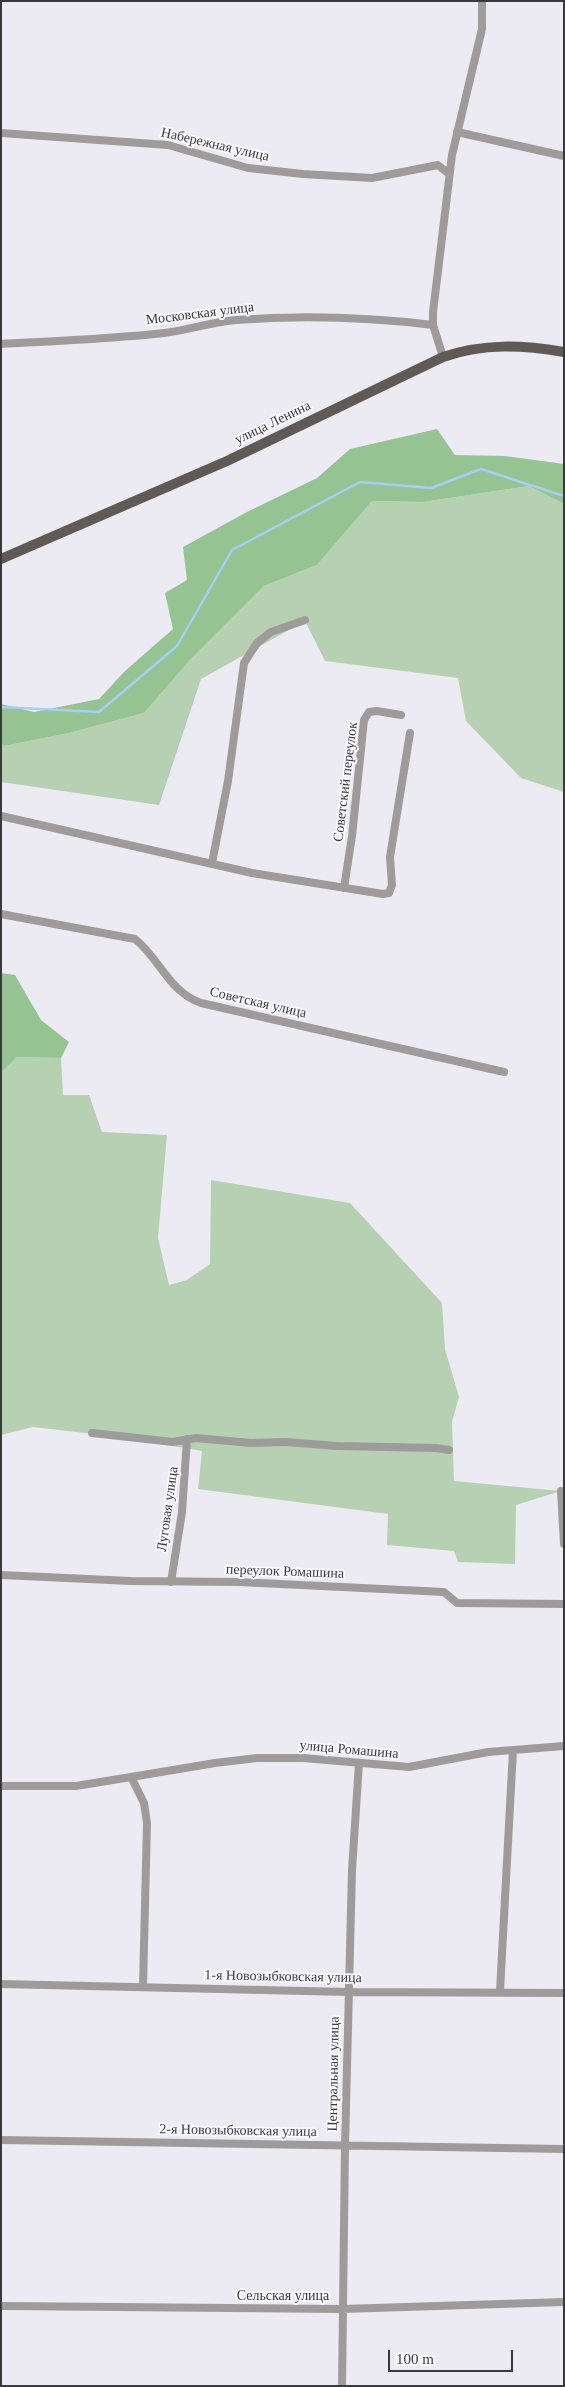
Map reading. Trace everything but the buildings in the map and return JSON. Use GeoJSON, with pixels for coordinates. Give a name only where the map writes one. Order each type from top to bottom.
{"type":"FeatureCollection","features":[{"type":"Feature","properties":{"kind":"main road","name":"улица Ленина"},"geometry":{"type":"LineString","coordinates":[[1,559],[227,461],[443,357],[471,349],[499,346],[527,347],[564,352]]}},
{"type":"Feature","properties":{"kind":"street"},"geometry":{"type":"LineString","coordinates":[[443,357],[433,325],[449,174],[457,132],[482,29],[482,1]]}},
{"type":"Feature","properties":{"kind":"street"},"geometry":{"type":"LineString","coordinates":[[457,132],[564,156]]}},
{"type":"Feature","properties":{"kind":"street","name":"Набережная улица"},"geometry":{"type":"LineString","coordinates":[[1,134],[168,145],[248,168],[303,174],[372,178],[438,165],[449,174]]}},
{"type":"Feature","properties":{"kind":"street","name":"Московская улица"},"geometry":{"type":"LineString","coordinates":[[1,344],[126,336],[202,328],[233,320],[348,318],[433,325]]}},
{"type":"Feature","properties":{"kind":"street"},"geometry":{"type":"LineString","coordinates":[[212,863],[236,734],[244,663],[257,643],[272,632],[305,620]]}},
{"type":"Feature","properties":{"kind":"street","name":"Советский переулок"},"geometry":{"type":"LineString","coordinates":[[344,888],[352,836],[364,720],[369,712],[377,711],[401,715]]}},
{"type":"Feature","properties":{"kind":"street"},"geometry":{"type":"LineString","coordinates":[[1,816],[252,873],[388,893],[392,890],[390,857],[410,733]]}},
{"type":"Feature","properties":{"kind":"street","name":"Советская улица"},"geometry":{"type":"LineString","coordinates":[[1,914],[135,939],[143,946],[179,992],[201,1003],[504,1072]]}},
{"type":"Feature","properties":{"kind":"street"},"geometry":{"type":"LineString","coordinates":[[92,1433],[173,1442],[187,1440],[286,1442],[449,1450]]}},
{"type":"Feature","properties":{"kind":"street","name":"Луговая улица"},"geometry":{"type":"LineString","coordinates":[[171,1582],[182,1512],[187,1440]]}},
{"type":"Feature","properties":{"kind":"street"},"geometry":{"type":"LineString","coordinates":[[560,1491],[564,1544]]}},
{"type":"Feature","properties":{"kind":"street","name":"переулок Ромашина"},"geometry":{"type":"LineString","coordinates":[[1,1575],[171,1582],[239,1582],[444,1592],[458,1603],[564,1604]]}},
{"type":"Feature","properties":{"kind":"street","name":"улица Ромашина"},"geometry":{"type":"LineString","coordinates":[[1,1786],[76,1786],[257,1758],[304,1758],[409,1767],[488,1752],[564,1746]]}},
{"type":"Feature","properties":{"kind":"street"},"geometry":{"type":"LineString","coordinates":[[500,1992],[513,1750]]}},
{"type":"Feature","properties":{"kind":"street","name":"Центральная улица"},"geometry":{"type":"LineString","coordinates":[[342,2386],[345,2147],[352,1870],[359,1763]]}},
{"type":"Feature","properties":{"kind":"street"},"geometry":{"type":"LineString","coordinates":[[131,1777],[144,1803],[147,1823],[143,1986]]}},
{"type":"Feature","properties":{"kind":"street","name":"1-я Новозыбковская улица"},"geometry":{"type":"LineString","coordinates":[[1,1984],[349,1992],[564,1992]]}},
{"type":"Feature","properties":{"kind":"street","name":"2-я Новозыбковская улица"},"geometry":{"type":"LineString","coordinates":[[1,2140],[345,2147],[564,2149]]}},
{"type":"Feature","properties":{"kind":"street","name":"Сельская улица"},"geometry":{"type":"LineString","coordinates":[[1,2306],[342,2309],[564,2302]]}},
{"type":"Feature","properties":{"kind":"green space"},"geometry":{"type":"Polygon","coordinates":[[[437,429],[455,455],[505,456],[564,464],[564,504],[529,486],[423,502],[372,501],[317,565],[264,586],[190,660],[144,713],[69,733],[4,746],[1,743],[1,704],[34,712],[99,699],[125,671],[173,629],[165,593],[187,580],[183,547],[247,512],[317,478],[350,449],[437,429]]]}},
{"type":"Feature","properties":{"kind":"green space"},"geometry":{"type":"Polygon","coordinates":[[[529,486],[564,504],[564,792],[521,778],[466,721],[458,678],[325,661],[305,621],[201,679],[159,805],[1,782],[1,743],[4,746],[69,733],[144,713],[190,660],[264,586],[317,565],[372,501],[423,502],[529,486]]]}},
{"type":"Feature","properties":{"kind":"green space"},"geometry":{"type":"Polygon","coordinates":[[[1,973],[15,975],[41,1020],[69,1042],[61,1058],[17,1057],[1,1073],[1,973]]]}},
{"type":"Feature","properties":{"kind":"green space"},"geometry":{"type":"Polygon","coordinates":[[[17,1057],[61,1058],[63,1095],[89,1095],[102,1132],[167,1135],[158,1238],[169,1285],[187,1280],[210,1264],[211,1180],[350,1203],[442,1303],[445,1349],[459,1397],[452,1422],[454,1481],[561,1491],[516,1505],[515,1564],[458,1562],[454,1551],[387,1545],[388,1514],[198,1489],[202,1451],[120,1437],[33,1427],[1,1435],[1,1073],[17,1057]]]}},
{"type":"Feature","properties":{"kind":"waterway"},"geometry":{"type":"LineString","coordinates":[[1,707],[99,712],[177,646],[232,550],[360,482],[431,488],[481,469],[564,496]]}}]}
